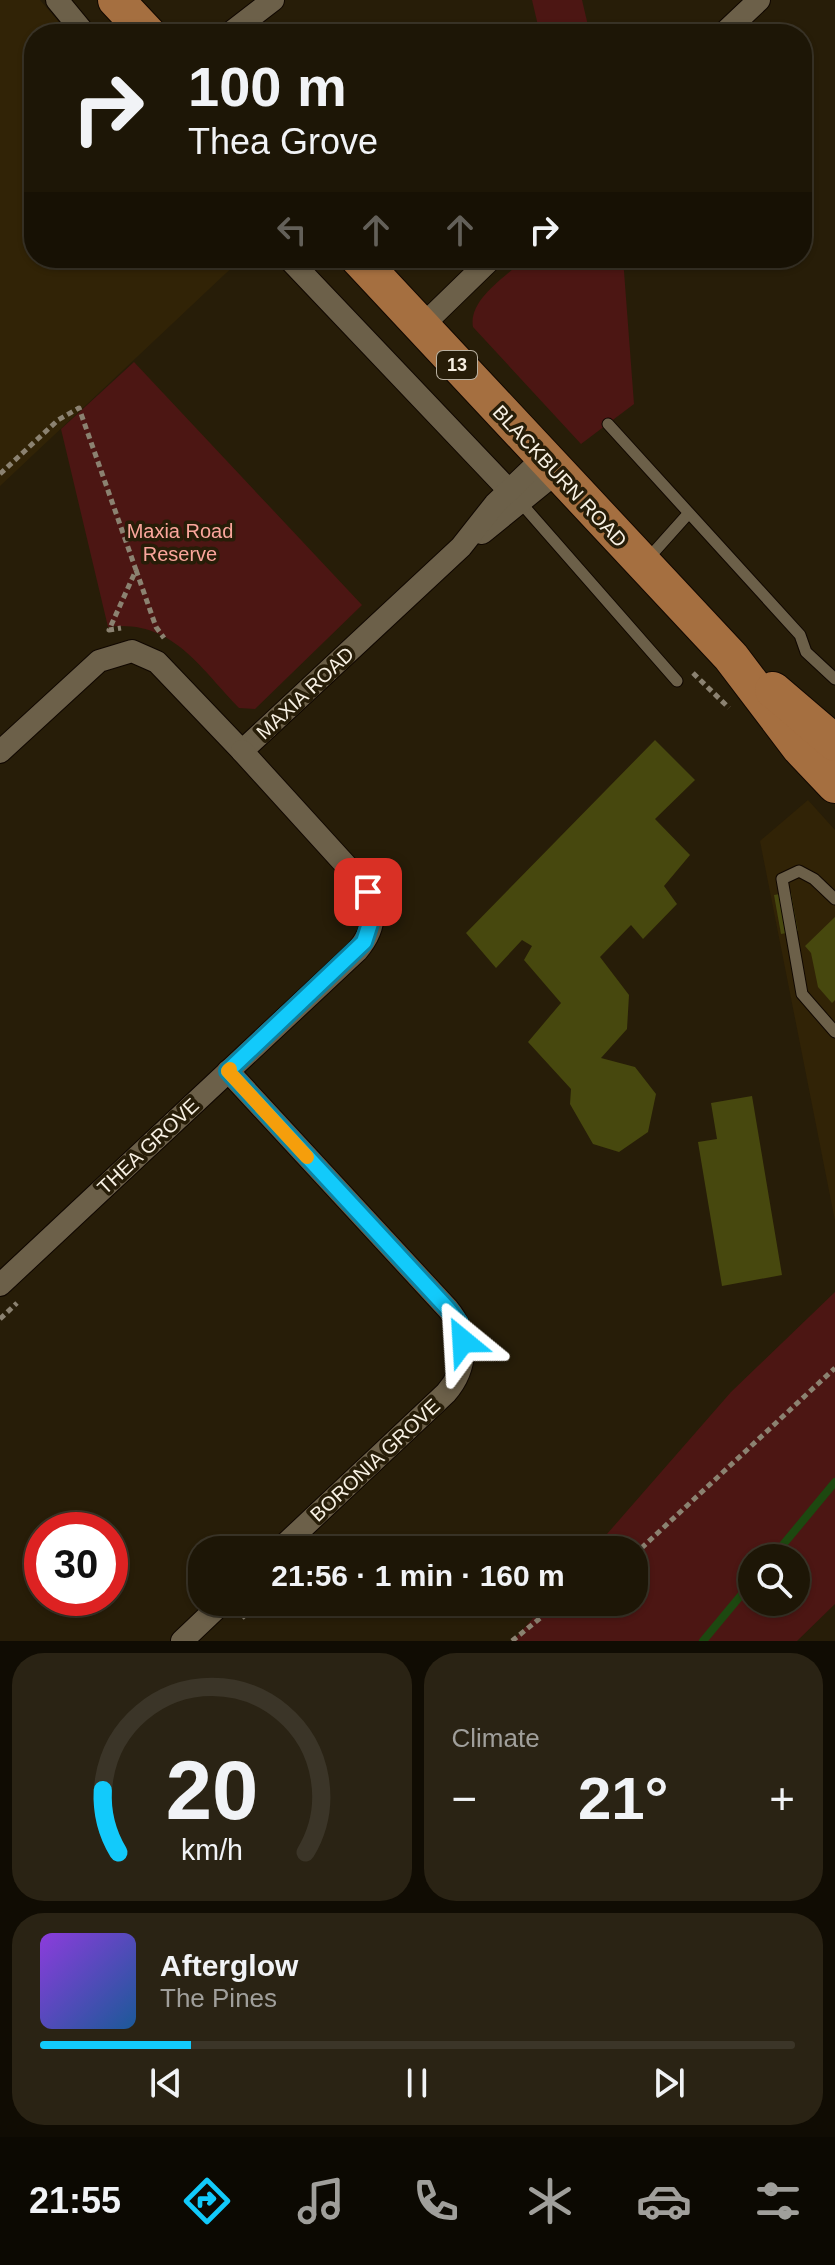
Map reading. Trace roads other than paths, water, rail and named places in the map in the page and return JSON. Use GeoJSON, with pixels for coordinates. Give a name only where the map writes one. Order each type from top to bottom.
{"type":"FeatureCollection","features":[{"type":"Feature","properties":{"kind":"main road"},"geometry":{"type":"LineString","coordinates":[[116,0],[139,24]]}},
{"type":"Feature","properties":{"kind":"main road","name":"BLACKBURN ROAD"},"geometry":{"type":"LineString","coordinates":[[367,268],[731,657],[800,748],[835,785]]}},
{"type":"Feature","properties":{"kind":"main road","name":"BLACKBURN ROAD"},"geometry":{"type":"LineString","coordinates":[[731,657],[835,743]]}},
{"type":"Feature","properties":{"kind":"street"},"geometry":{"type":"LineString","coordinates":[[57,0],[77,24]]}},
{"type":"Feature","properties":{"kind":"street"},"geometry":{"type":"LineString","coordinates":[[734,24],[759,0]]}},
{"type":"Feature","properties":{"kind":"street"},"geometry":{"type":"LineString","coordinates":[[242,24],[267,5]]}},
{"type":"Feature","properties":{"kind":"street"},"geometry":{"type":"LineString","coordinates":[[251,24],[267,5]]}},
{"type":"Feature","properties":{"kind":"street"},"geometry":{"type":"LineString","coordinates":[[297,268],[515,497]]}},
{"type":"Feature","properties":{"kind":"street"},"geometry":{"type":"LineString","coordinates":[[421,327],[482,268]]}},
{"type":"Feature","properties":{"kind":"street","name":"MAXIA ROAD"},"geometry":{"type":"LineString","coordinates":[[0,752],[99,661],[132,651],[157,662],[242,751],[550,465]]}},
{"type":"Feature","properties":{"kind":"street","name":"THEA GROVE"},"geometry":{"type":"LineString","coordinates":[[0,1285],[357,951],[370,933],[374,911],[363,884],[242,751]]}},
{"type":"Feature","properties":{"kind":"street","name":"BORONIA GROVE"},"geometry":{"type":"LineString","coordinates":[[228,1071],[448,1309],[459,1323],[463,1341],[459,1374],[446,1393],[294,1536]]}},
{"type":"Feature","properties":{"kind":"street"},"geometry":{"type":"LineString","coordinates":[[182,1641],[208,1616]]}},
{"type":"Feature","properties":{"kind":"lane"},"geometry":{"type":"LineString","coordinates":[[608,424],[800,635],[811,658],[835,679]]}},
{"type":"Feature","properties":{"kind":"lane"},"geometry":{"type":"LineString","coordinates":[[515,497],[677,681]]}},
{"type":"Feature","properties":{"kind":"lane"},"geometry":{"type":"LineString","coordinates":[[643,564],[688,514]]}},
{"type":"Feature","properties":{"kind":"lane"},"geometry":{"type":"LineString","coordinates":[[831,1027],[802,994],[782,879],[799,871],[814,879],[835,899]]}},
{"type":"Feature","properties":{"kind":"waterway"},"geometry":{"type":"LineString","coordinates":[[784,1544],[835,1482]]}},
{"type":"Feature","properties":{"kind":"waterway"},"geometry":{"type":"LineString","coordinates":[[703,1641],[738,1599]]}},
{"type":"Feature","properties":{"kind":"park label","name":"Maxia Road Reserve"},"geometry":{"type":"Point","coordinates":[180,542]}}]}
